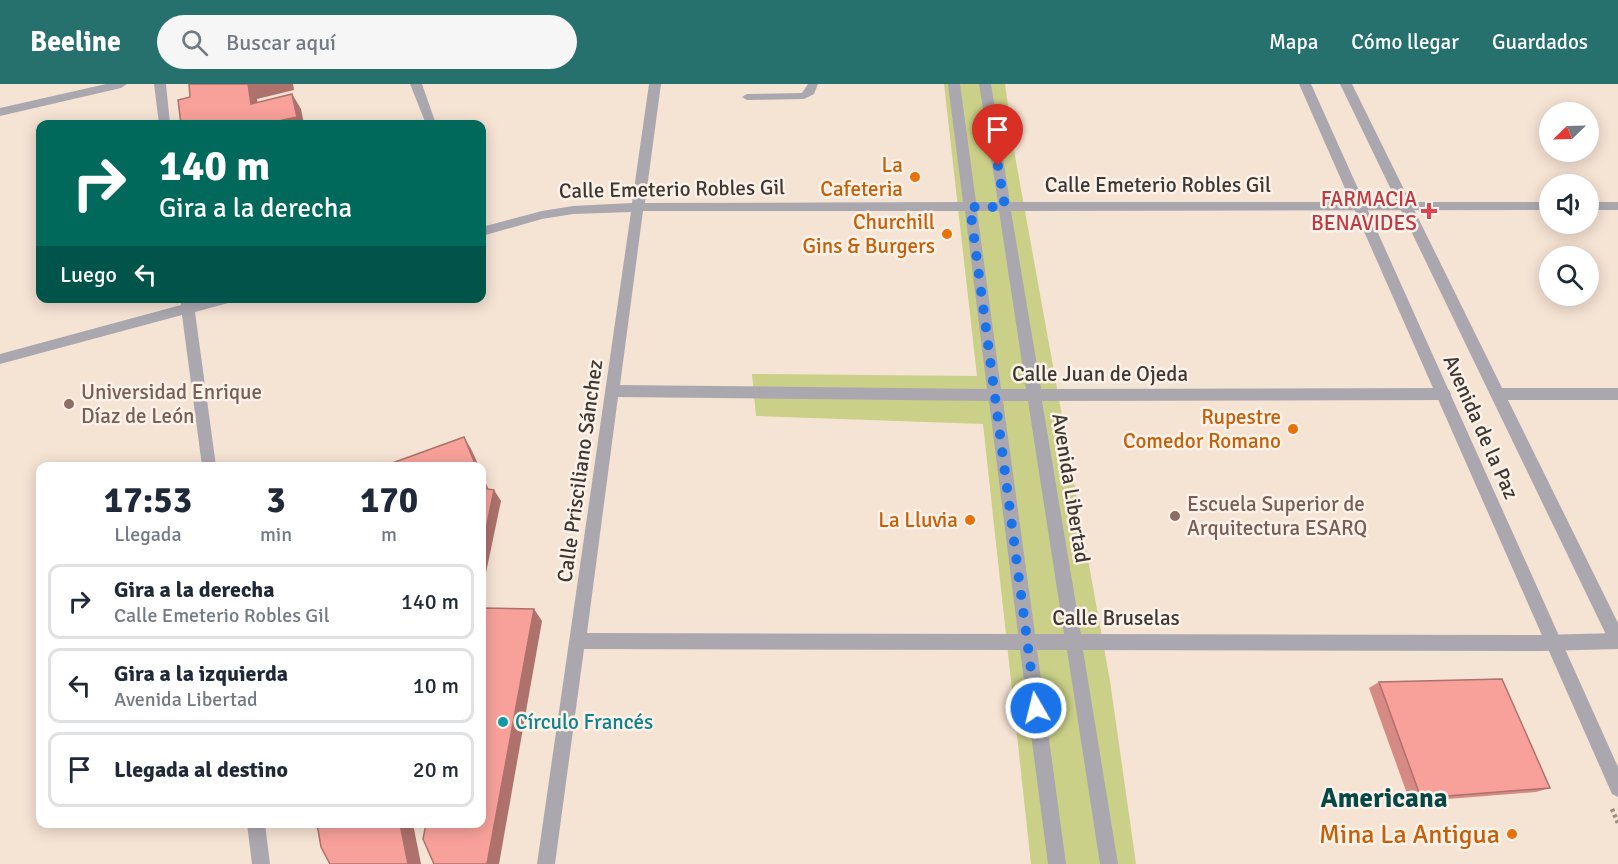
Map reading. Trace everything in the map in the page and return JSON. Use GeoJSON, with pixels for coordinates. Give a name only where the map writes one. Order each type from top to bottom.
{"type":"FeatureCollection","features":[{"type":"Feature","properties":{"kind":"street"},"geometry":{"type":"LineString","coordinates":[[0,112],[121,84]]}},
{"type":"Feature","properties":{"kind":"street"},"geometry":{"type":"LineString","coordinates":[[160,84],[164,120]]}},
{"type":"Feature","properties":{"kind":"street"},"geometry":{"type":"LineString","coordinates":[[416,84],[430,120]]}},
{"type":"Feature","properties":{"kind":"street","name":"Calle Prisciliano Sánchez"},"geometry":{"type":"LineString","coordinates":[[546,864],[655,84]]}},
{"type":"Feature","properties":{"kind":"street"},"geometry":{"type":"LineString","coordinates":[[954,84],[1057,864]]}},
{"type":"Feature","properties":{"kind":"street","name":"Avenida Libertad"},"geometry":{"type":"LineString","coordinates":[[985,84],[1109,864]]}},
{"type":"Feature","properties":{"kind":"street","name":"Avenida de la Paz"},"geometry":{"type":"LineString","coordinates":[[1305,84],[1618,788]]}},
{"type":"Feature","properties":{"kind":"street","name":"Avenida de la Paz"},"geometry":{"type":"LineString","coordinates":[[1346,84],[1618,641]]}},
{"type":"Feature","properties":{"kind":"street","name":"Calle Emeterio Robles Gil"},"geometry":{"type":"LineString","coordinates":[[486,230],[542,215],[573,210],[639,207],[1539,206]]}},
{"type":"Feature","properties":{"kind":"street"},"geometry":{"type":"LineString","coordinates":[[1599,206],[1618,206]]}},
{"type":"Feature","properties":{"kind":"street"},"geometry":{"type":"LineString","coordinates":[[0,359],[188,304],[208,462]]}},
{"type":"Feature","properties":{"kind":"street","name":"Calle Juan de Ojeda"},"geometry":{"type":"LineString","coordinates":[[613,391],[995,395],[1444,394]]}},
{"type":"Feature","properties":{"kind":"street"},"geometry":{"type":"LineString","coordinates":[[1499,394],[1618,394]]}},
{"type":"Feature","properties":{"kind":"street","name":"Calle Bruselas"},"geometry":{"type":"LineString","coordinates":[[577,640],[1618,641]]}},
{"type":"Feature","properties":{"kind":"street"},"geometry":{"type":"LineString","coordinates":[[256,828],[261,864]]}},
{"type":"Feature","properties":{"kind":"lane"},"geometry":{"type":"LineString","coordinates":[[747,98],[804,96],[810,92],[813,84]]}},
{"type":"Feature","properties":{"kind":"green space"},"geometry":{"type":"Polygon","coordinates":[[[944,84],[1005,84],[1015,156],[1110,681],[1136,864],[1031,864],[983,424],[756,416],[752,374],[977,376],[944,84]]]}},
{"type":"Feature","properties":{"kind":"building"},"geometry":{"type":"Polygon","coordinates":[[[189,84],[248,84],[251,104],[292,94],[297,117],[283,120],[180,120],[178,100],[190,97],[189,84]]]}},
{"type":"Feature","properties":{"kind":"building"},"geometry":{"type":"Polygon","coordinates":[[[464,437],[474,462],[395,462],[464,437]]]}},
{"type":"Feature","properties":{"kind":"building"},"geometry":{"type":"Polygon","coordinates":[[[486,489],[494,490],[486,529],[486,489]]]}},
{"type":"Feature","properties":{"kind":"building","name":"Círculo Francés"},"geometry":{"type":"Polygon","coordinates":[[[486,608],[534,609],[487,864],[434,864],[423,839],[425,828],[486,828],[486,608]]]}},
{"type":"Feature","properties":{"kind":"building"},"geometry":{"type":"Polygon","coordinates":[[[1502,679],[1550,788],[1421,798],[1379,682],[1502,679]]]}},
{"type":"Feature","properties":{"kind":"building"},"geometry":{"type":"Polygon","coordinates":[[[318,828],[401,828],[408,864],[330,864],[321,847],[318,828]]]}},
{"type":"Feature","properties":{"kind":"place","name":"La Cafeteria"},"geometry":{"type":"Point","coordinates":[915,177]}},
{"type":"Feature","properties":{"kind":"place","name":"FARMACIA BENAVIDES"},"geometry":{"type":"Point","coordinates":[1429,211]}},
{"type":"Feature","properties":{"kind":"place","name":"Churchill Gins & Burgers"},"geometry":{"type":"Point","coordinates":[947,234]}},
{"type":"Feature","properties":{"kind":"place","name":"Universidad Enrique Díaz de León"},"geometry":{"type":"Point","coordinates":[69,404]}},
{"type":"Feature","properties":{"kind":"place","name":"Rupestre Comedor Romano"},"geometry":{"type":"Point","coordinates":[1293,429]}},
{"type":"Feature","properties":{"kind":"place","name":"Escuela Superior de Arquitectura ESARQ"},"geometry":{"type":"Point","coordinates":[1175,516]}},
{"type":"Feature","properties":{"kind":"place","name":"La Lluvia"},"geometry":{"type":"Point","coordinates":[970,520]}},
{"type":"Feature","properties":{"kind":"place","name":"Círculo Francés"},"geometry":{"type":"Point","coordinates":[503,722]}},
{"type":"Feature","properties":{"kind":"place","name":"Mina La Antigua"},"geometry":{"type":"Point","coordinates":[1512,834]}},
{"type":"Feature","properties":{"kind":"district","name":"Americana"},"geometry":{"type":"Point","coordinates":[1384,798]}},
{"type":"Feature","properties":{"kind":"route"},"geometry":{"type":"LineString","coordinates":[[998,166],[1005,207],[970,207],[1036,708]]}}]}
